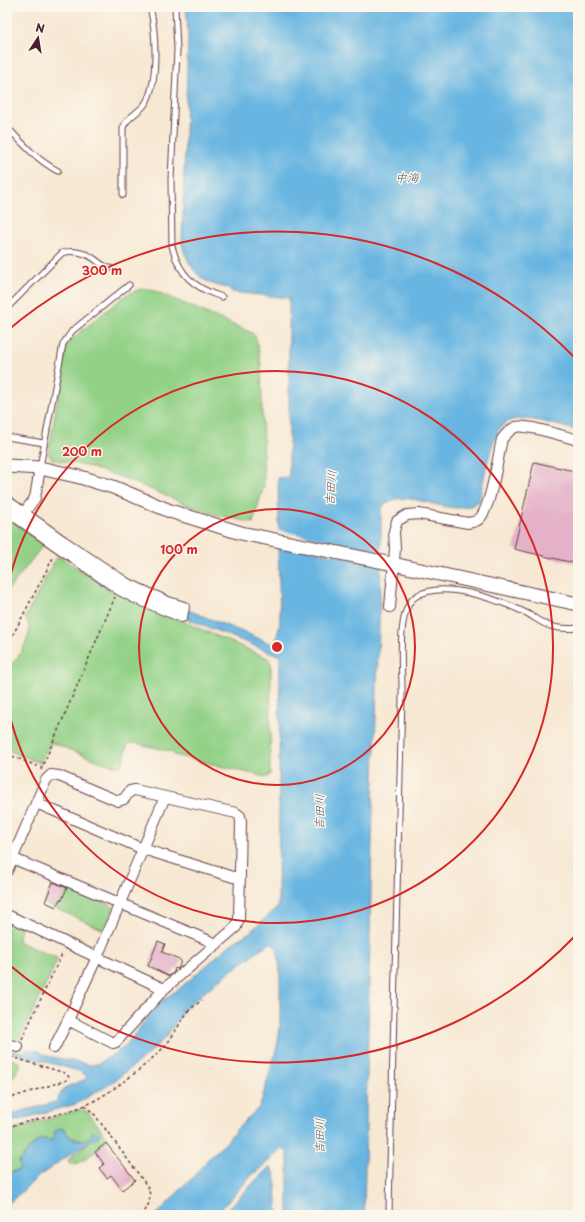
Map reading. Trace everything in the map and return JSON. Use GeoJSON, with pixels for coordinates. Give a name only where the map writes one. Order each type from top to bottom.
{"type":"FeatureCollection","features":[{"type":"Feature","properties":{"kind":"street"},"geometry":{"type":"LineString","coordinates":[[390,607],[389,563],[397,521],[407,515],[419,514],[468,523],[475,522],[480,519],[488,507],[502,439],[508,432],[517,427],[530,428],[578,440]]}},
{"type":"Feature","properties":{"kind":"street"},"geometry":{"type":"LineString","coordinates":[[7,466],[40,468],[80,477],[113,487],[170,511],[241,533],[578,604]]}},
{"type":"Feature","properties":{"kind":"street"},"geometry":{"type":"LineString","coordinates":[[24,514],[35,498],[40,468]]}},
{"type":"Feature","properties":{"kind":"street"},"geometry":{"type":"LineString","coordinates":[[7,501],[119,590],[133,598],[167,606]]}},
{"type":"Feature","properties":{"kind":"street"},"geometry":{"type":"LineString","coordinates":[[7,511],[61,545],[167,606],[182,617],[184,611]]}},
{"type":"Feature","properties":{"kind":"street"},"geometry":{"type":"LineString","coordinates":[[7,871],[10,857],[46,780],[51,775],[55,775],[118,801],[124,799],[132,790],[238,814],[241,821],[238,922],[235,929],[164,989],[116,1042],[114,1043],[68,1020]]}},
{"type":"Feature","properties":{"kind":"street"},"geometry":{"type":"LineString","coordinates":[[54,1048],[98,957],[165,797]]}},
{"type":"Feature","properties":{"kind":"street"},"geometry":{"type":"LineString","coordinates":[[36,803],[143,849],[233,877],[240,877]]}},
{"type":"Feature","properties":{"kind":"street"},"geometry":{"type":"LineString","coordinates":[[10,857],[217,944]]}},
{"type":"Feature","properties":{"kind":"street"},"geometry":{"type":"LineString","coordinates":[[7,915],[164,989]]}},
{"type":"Feature","properties":{"kind":"street"},"geometry":{"type":"LineString","coordinates":[[7,1044],[18,1047]]}},
{"type":"Feature","properties":{"kind":"lane"},"geometry":{"type":"LineString","coordinates":[[123,195],[124,123],[138,112],[146,102],[152,82],[154,37],[153,18],[150,7]]}},
{"type":"Feature","properties":{"kind":"lane"},"geometry":{"type":"LineString","coordinates":[[175,7],[177,50],[171,179],[172,246],[180,270],[187,278],[209,293],[222,298]]}},
{"type":"Feature","properties":{"kind":"lane"},"geometry":{"type":"LineString","coordinates":[[7,127],[25,147],[58,171]]}},
{"type":"Feature","properties":{"kind":"lane"},"geometry":{"type":"LineString","coordinates":[[7,308],[62,253],[82,253],[95,260],[100,265],[110,268]]}},
{"type":"Feature","properties":{"kind":"lane"},"geometry":{"type":"LineString","coordinates":[[40,468],[61,351],[65,340],[72,331],[129,285]]}},
{"type":"Feature","properties":{"kind":"lane"},"geometry":{"type":"LineString","coordinates":[[7,437],[44,442]]}},
{"type":"Feature","properties":{"kind":"lane"},"geometry":{"type":"LineString","coordinates":[[389,1215],[395,942],[403,685],[402,627],[406,609],[414,598],[421,594],[437,589],[448,590],[478,596],[507,605],[558,628],[578,628]]}},
{"type":"Feature","properties":{"kind":"path"},"geometry":{"type":"LineString","coordinates":[[7,646],[61,545]]}},
{"type":"Feature","properties":{"kind":"path"},"geometry":{"type":"LineString","coordinates":[[59,727],[119,590]]}},
{"type":"Feature","properties":{"kind":"path"},"geometry":{"type":"LineString","coordinates":[[7,754],[42,768]]}},
{"type":"Feature","properties":{"kind":"path"},"geometry":{"type":"LineString","coordinates":[[18,1047],[67,943]]}},
{"type":"Feature","properties":{"kind":"path"},"geometry":{"type":"LineString","coordinates":[[7,1127],[85,1105],[114,1088],[143,1066],[163,1048],[188,1012],[202,1000]]}},
{"type":"Feature","properties":{"kind":"path"},"geometry":{"type":"LineString","coordinates":[[7,1099],[67,1080],[69,1077],[66,1073],[8,1056]]}},
{"type":"Feature","properties":{"kind":"path"},"geometry":{"type":"LineString","coordinates":[[85,1105],[95,1115],[148,1188],[150,1198],[147,1208],[142,1215]]}},
{"type":"Feature","properties":{"kind":"path"},"geometry":{"type":"LineString","coordinates":[[85,1215],[86,1211]]}},
{"type":"Feature","properties":{"kind":"green space"},"geometry":{"type":"Polygon","coordinates":[[[143,288],[155,291],[252,333],[256,337],[261,365],[264,485],[253,523],[213,514],[126,479],[86,466],[52,459],[49,455],[67,344],[126,295],[143,288]]]}},
{"type":"Feature","properties":{"kind":"green space"},"geometry":{"type":"Polygon","coordinates":[[[12,520],[44,542],[44,544],[9,589],[7,588],[7,522],[12,520]]]}},
{"type":"Feature","properties":{"kind":"green space"},"geometry":{"type":"Polygon","coordinates":[[[56,558],[62,558],[112,591],[268,658],[271,663],[270,775],[266,777],[174,755],[173,752],[136,743],[129,744],[127,746],[123,763],[120,767],[102,762],[53,743],[50,744],[40,763],[7,750],[7,668],[17,658],[26,642],[29,629],[25,618],[56,558]]]}},
{"type":"Feature","properties":{"kind":"green space"},"geometry":{"type":"Polygon","coordinates":[[[54,880],[114,907],[104,930],[44,903],[54,880]]]}},
{"type":"Feature","properties":{"kind":"green space"},"geometry":{"type":"Polygon","coordinates":[[[7,920],[22,927],[18,939],[19,942],[57,958],[57,961],[22,1035],[15,1041],[7,1039],[7,920]]]}},
{"type":"Feature","properties":{"kind":"green space"},"geometry":{"type":"Polygon","coordinates":[[[7,1058],[19,1062],[21,1065],[7,1086],[7,1058]]]}},
{"type":"Feature","properties":{"kind":"green space"},"geometry":{"type":"Polygon","coordinates":[[[78,1110],[87,1111],[108,1139],[95,1151],[85,1159],[74,1164],[70,1164],[68,1162],[69,1159],[91,1140],[98,1137],[100,1133],[92,1132],[90,1137],[83,1140],[70,1137],[64,1129],[60,1128],[55,1131],[54,1138],[52,1140],[39,1140],[26,1152],[19,1162],[20,1168],[18,1170],[7,1173],[7,1132],[78,1110]]]}},
{"type":"Feature","properties":{"kind":"water","name":"中海"},"geometry":{"type":"Polygon","coordinates":[[[186,7],[578,7],[578,430],[531,419],[517,419],[506,423],[497,433],[494,441],[479,501],[468,507],[455,508],[402,498],[391,501],[381,508],[381,559],[279,538],[278,478],[289,477],[289,298],[232,292],[229,288],[211,283],[198,275],[193,269],[185,253],[182,244],[188,32],[186,7]]]}},
{"type":"Feature","properties":{"kind":"water","name":"吉田川"},"geometry":{"type":"Polygon","coordinates":[[[278,544],[381,564],[372,841],[364,1215],[288,1215],[288,1154],[282,1148],[264,1166],[253,1174],[216,1215],[156,1215],[260,1106],[277,1047],[280,1028],[280,971],[277,948],[271,943],[228,973],[186,1007],[166,1037],[146,1056],[110,1084],[76,1104],[7,1123],[7,1115],[56,1102],[64,1088],[86,1079],[87,1076],[79,1071],[7,1051],[7,1049],[26,1052],[27,1049],[38,1051],[47,1056],[91,1065],[97,1064],[116,1053],[126,1045],[160,1002],[179,989],[231,944],[250,932],[278,907],[280,656],[185,618],[188,610],[275,645],[280,623],[278,544]]]}},
{"type":"Feature","properties":{"kind":"water"},"geometry":{"type":"Polygon","coordinates":[[[60,1128],[70,1137],[83,1141],[90,1137],[92,1132],[100,1133],[98,1137],[91,1140],[39,1176],[7,1205],[7,1173],[19,1170],[19,1162],[33,1146],[42,1139],[52,1140],[54,1138],[55,1131],[60,1128]]]}},
{"type":"Feature","properties":{"kind":"water"},"geometry":{"type":"Polygon","coordinates":[[[269,1167],[271,1167],[275,1174],[278,1215],[222,1215],[269,1167]]]}},
{"type":"Feature","properties":{"kind":"pier"},"geometry":{"type":"Polygon","coordinates":[[[277,530],[383,552],[383,559],[277,538],[277,530]]]}},
{"type":"Feature","properties":{"kind":"building"},"geometry":{"type":"Polygon","coordinates":[[[534,462],[578,472],[578,564],[514,549],[534,462]]]}},
{"type":"Feature","properties":{"kind":"building"},"geometry":{"type":"Polygon","coordinates":[[[53,882],[67,888],[62,900],[60,899],[56,907],[45,902],[53,882]]]}},
{"type":"Feature","properties":{"kind":"building"},"geometry":{"type":"Polygon","coordinates":[[[158,941],[165,944],[162,952],[181,961],[178,969],[175,968],[174,972],[169,976],[148,966],[158,941]]]}},
{"type":"Feature","properties":{"kind":"building"},"geometry":{"type":"Polygon","coordinates":[[[106,1143],[135,1180],[122,1190],[111,1175],[107,1178],[99,1168],[104,1164],[95,1152],[106,1143]]]}}]}
